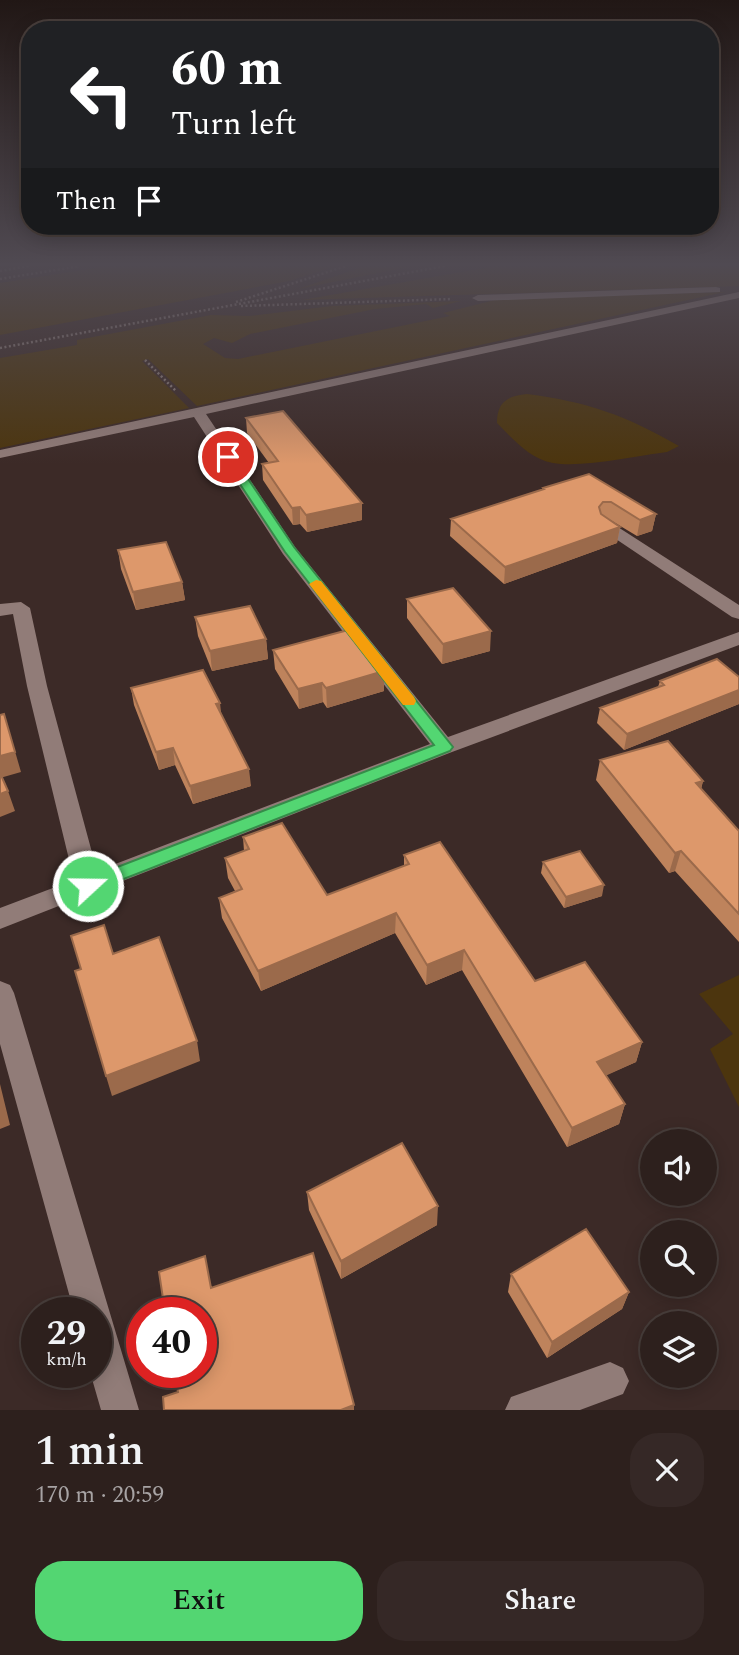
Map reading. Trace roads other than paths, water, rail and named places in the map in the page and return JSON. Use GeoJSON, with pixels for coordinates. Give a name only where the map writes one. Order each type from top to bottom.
{"type":"FeatureCollection","features":[{"type":"Feature","properties":{"kind":"street"},"geometry":{"type":"LineString","coordinates":[[0,454],[561,332]]}},
{"type":"Feature","properties":{"kind":"street"},"geometry":{"type":"LineString","coordinates":[[197,411],[289,550],[444,747]]}},
{"type":"Feature","properties":{"kind":"street"},"geometry":{"type":"LineString","coordinates":[[607,525],[739,613]]}},
{"type":"Feature","properties":{"kind":"street"},"geometry":{"type":"LineString","coordinates":[[0,610],[21,608],[37,686],[88,886]]}},
{"type":"Feature","properties":{"kind":"street"},"geometry":{"type":"LineString","coordinates":[[0,919],[444,747],[739,638]]}},
{"type":"Feature","properties":{"kind":"street"},"geometry":{"type":"LineString","coordinates":[[0,993],[88,1297]]}},
{"type":"Feature","properties":{"kind":"street"},"geometry":{"type":"LineString","coordinates":[[524,1410],[610,1381]]}},
{"type":"Feature","properties":{"kind":"street"},"geometry":{"type":"LineString","coordinates":[[112,1382],[120,1410]]}}]}
